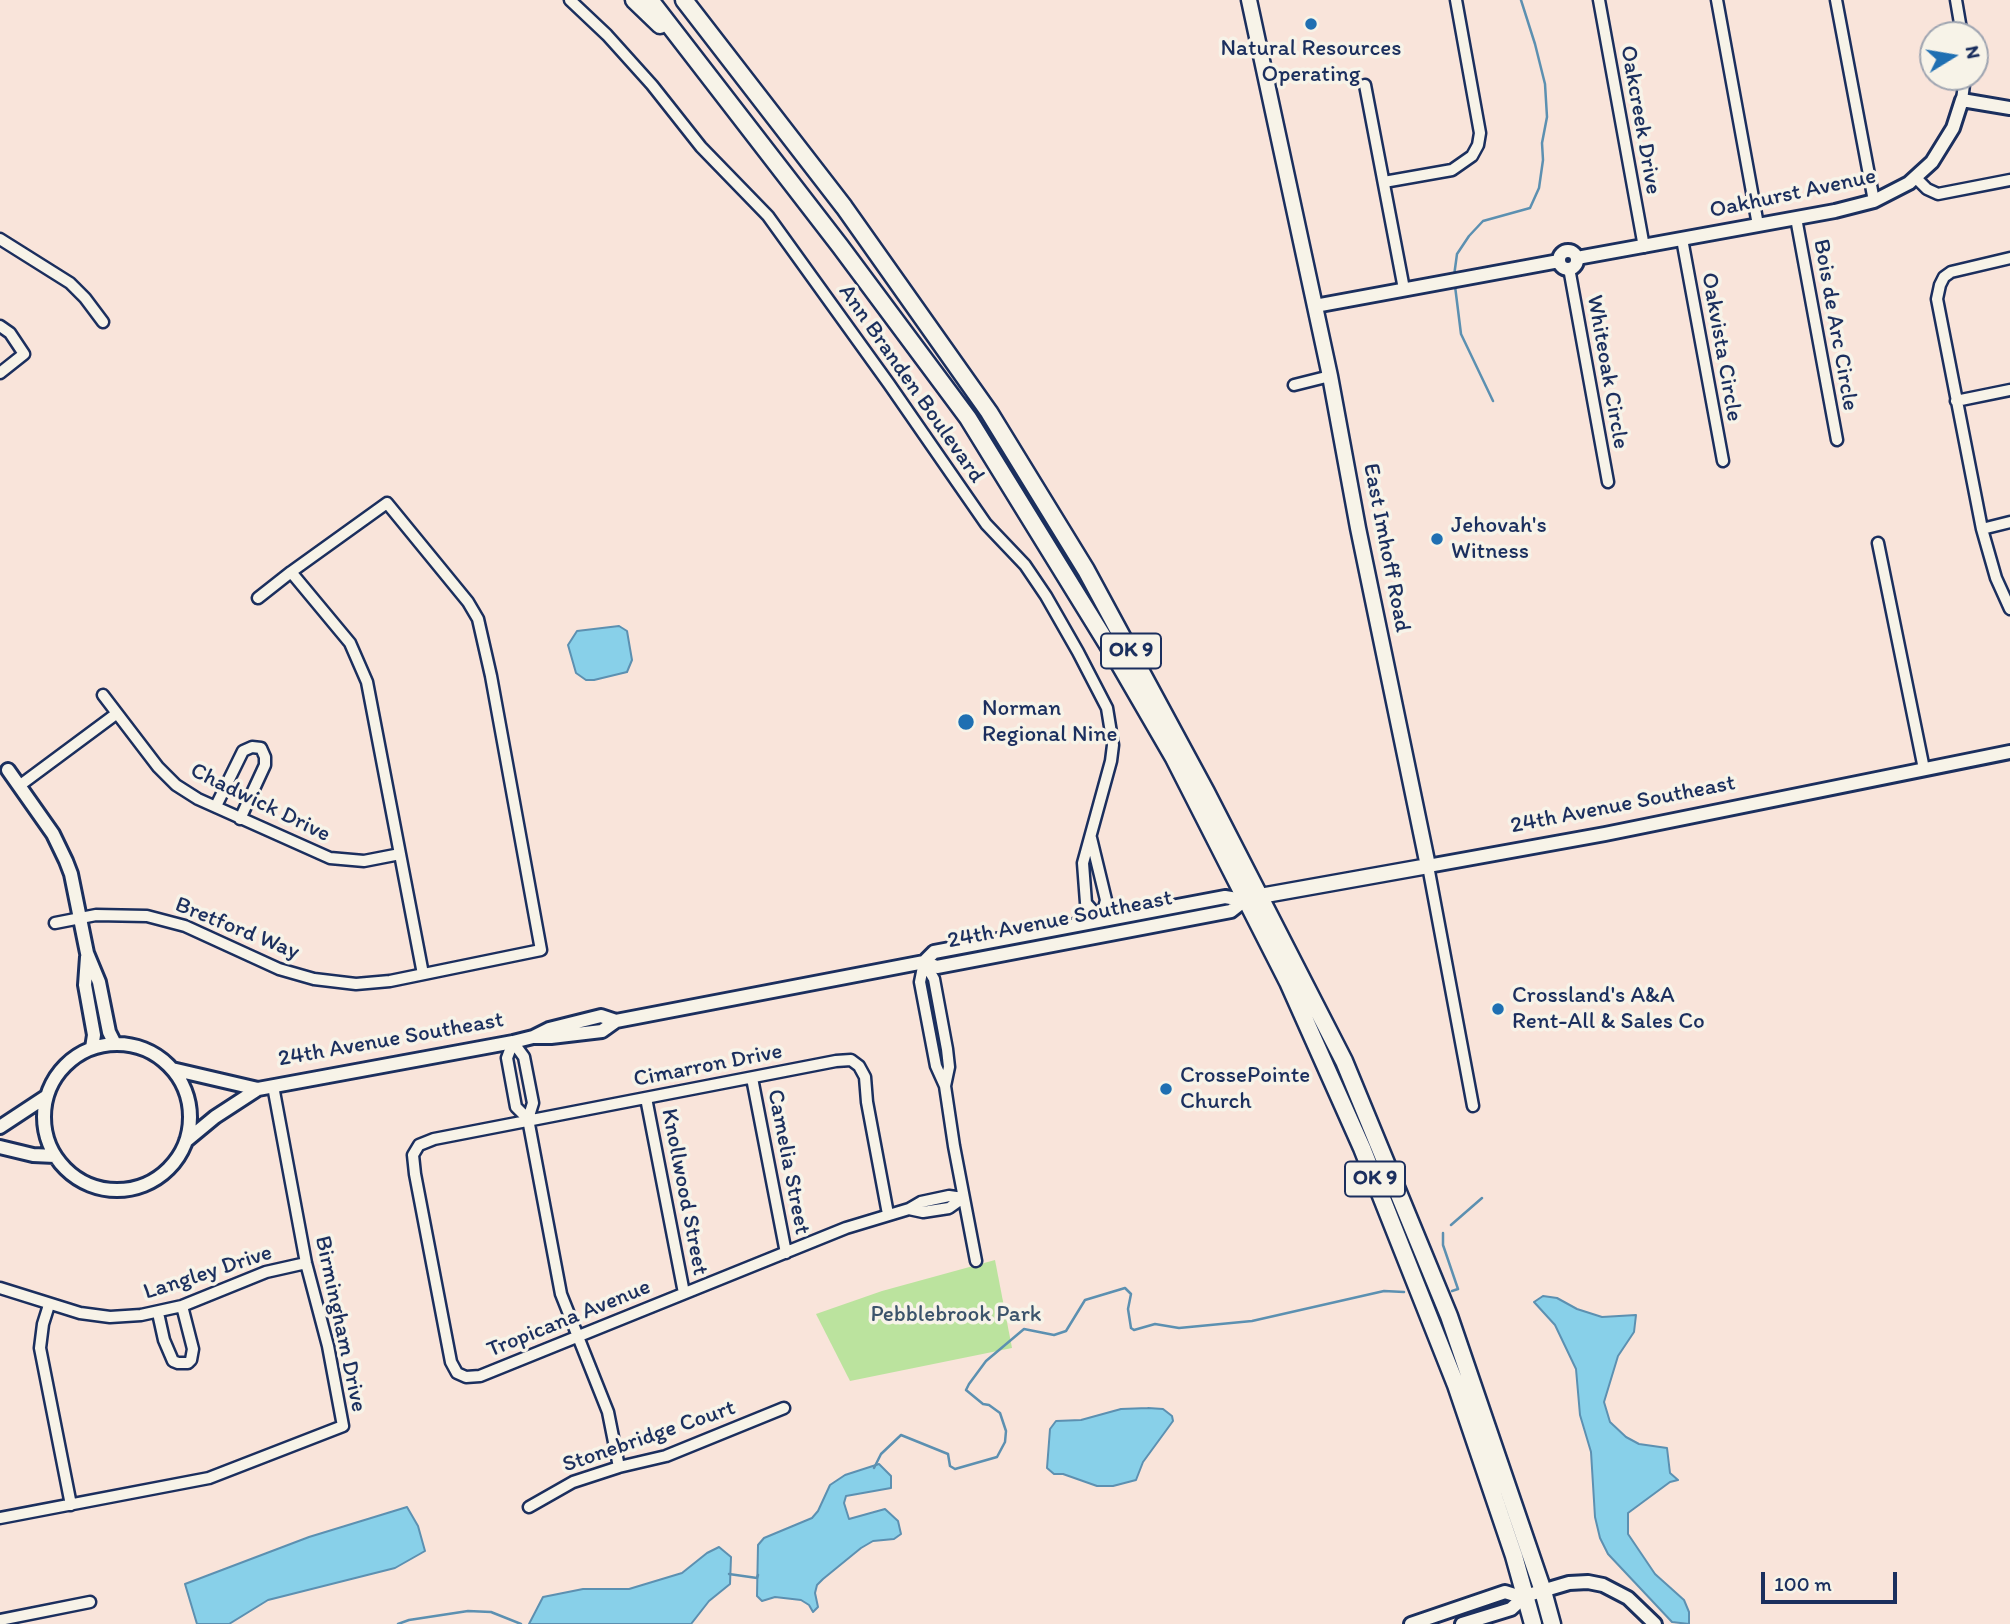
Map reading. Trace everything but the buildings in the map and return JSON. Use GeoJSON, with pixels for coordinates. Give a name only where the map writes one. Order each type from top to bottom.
{"type":"FeatureCollection","features":[{"type":"Feature","properties":{"kind":"highway"},"geometry":{"type":"LineString","coordinates":[[634,0],[709,74]]}},
{"type":"Feature","properties":{"kind":"highway","name":"OK 9"},"geometry":{"type":"LineString","coordinates":[[650,0],[709,74],[968,418],[1110,648],[1168,747],[1250,899],[1345,1060],[1449,1316],[1552,1624]]}},
{"type":"Feature","properties":{"kind":"highway","name":"OK 9"},"geometry":{"type":"LineString","coordinates":[[684,0],[844,207],[989,412],[1092,582],[1250,899],[1396,1231],[1456,1385],[1533,1624]]}},
{"type":"Feature","properties":{"kind":"highway"},"geometry":{"type":"LineString","coordinates":[[698,0],[727,55]]}},
{"type":"Feature","properties":{"kind":"main road","name":"East Imhoff Road"},"geometry":{"type":"LineString","coordinates":[[1249,0],[1330,376],[1358,528],[1428,866]]}},
{"type":"Feature","properties":{"kind":"main road","name":"24th Avenue Southeast"},"geometry":{"type":"LineString","coordinates":[[1250,899],[1428,866]]}},
{"type":"Feature","properties":{"kind":"street","name":"Ann Branden Boulevard"},"geometry":{"type":"LineString","coordinates":[[570,0],[607,35],[652,85],[701,147],[768,216],[986,524],[1025,565],[1046,596],[1102,695],[1109,717],[1113,745],[1111,761],[1083,863],[1086,903],[1101,920]]}},
{"type":"Feature","properties":{"kind":"street"},"geometry":{"type":"LineString","coordinates":[[1384,183],[1452,170],[1472,156],[1478,145],[1480,132],[1456,0]]}},
{"type":"Feature","properties":{"kind":"street","name":"Oakcreek Drive"},"geometry":{"type":"LineString","coordinates":[[1599,0],[1644,247]]}},
{"type":"Feature","properties":{"kind":"street"},"geometry":{"type":"LineString","coordinates":[[1717,0],[1758,225]]}},
{"type":"Feature","properties":{"kind":"street"},"geometry":{"type":"LineString","coordinates":[[1836,0],[1874,201]]}},
{"type":"Feature","properties":{"kind":"street"},"geometry":{"type":"LineString","coordinates":[[1959,1],[1961,21]]}},
{"type":"Feature","properties":{"kind":"street"},"geometry":{"type":"LineString","coordinates":[[1365,85],[1404,289]]}},
{"type":"Feature","properties":{"kind":"street"},"geometry":{"type":"LineString","coordinates":[[1963,91],[1962,100],[2010,108]]}},
{"type":"Feature","properties":{"kind":"street","name":"Oakhurst Avenue"},"geometry":{"type":"LineString","coordinates":[[1315,306],[1568,262],[1874,201],[1898,190],[1932,162],[1953,128],[1962,100]]}},
{"type":"Feature","properties":{"kind":"street"},"geometry":{"type":"LineString","coordinates":[[1916,177],[1927,189],[1938,194],[2010,180]]}},
{"type":"Feature","properties":{"kind":"street","name":"Bois de Arc Circle"},"geometry":{"type":"LineString","coordinates":[[1796,218],[1837,440]]}},
{"type":"Feature","properties":{"kind":"street"},"geometry":{"type":"LineString","coordinates":[[0,239],[70,284],[85,298],[103,322]]}},
{"type":"Feature","properties":{"kind":"street","name":"Oakvista Circle"},"geometry":{"type":"LineString","coordinates":[[1682,239],[1723,461]]}},
{"type":"Feature","properties":{"kind":"street"},"geometry":{"type":"LineString","coordinates":[[2010,258],[1958,270],[1944,277],[1937,299],[1982,529],[1996,578],[2010,608]]}},
{"type":"Feature","properties":{"kind":"street","name":"Whiteoak Circle"},"geometry":{"type":"LineString","coordinates":[[1568,262],[1608,482]]}},
{"type":"Feature","properties":{"kind":"street"},"geometry":{"type":"LineString","coordinates":[[0,326],[10,333],[24,354],[0,373]]}},
{"type":"Feature","properties":{"kind":"street"},"geometry":{"type":"LineString","coordinates":[[1294,385],[1330,376]]}},
{"type":"Feature","properties":{"kind":"street"},"geometry":{"type":"LineString","coordinates":[[1956,401],[2010,390]]}},
{"type":"Feature","properties":{"kind":"street","name":"Bretford Way"},"geometry":{"type":"LineString","coordinates":[[55,923],[132,914],[169,921],[279,970],[324,981],[371,983],[541,950],[491,676],[478,619],[468,601],[387,503],[291,572]]}},
{"type":"Feature","properties":{"kind":"street"},"geometry":{"type":"LineString","coordinates":[[1982,529],[2010,522]]}},
{"type":"Feature","properties":{"kind":"street"},"geometry":{"type":"LineString","coordinates":[[1878,543],[1924,769]]}},
{"type":"Feature","properties":{"kind":"street"},"geometry":{"type":"LineString","coordinates":[[258,598],[291,572],[350,643],[368,682],[423,974]]}},
{"type":"Feature","properties":{"kind":"street","name":"Chadwick Drive"},"geometry":{"type":"LineString","coordinates":[[103,695],[167,777],[186,792],[318,854],[339,860],[364,861],[400,854]]}},
{"type":"Feature","properties":{"kind":"street"},"geometry":{"type":"LineString","coordinates":[[19,786],[116,713]]}},
{"type":"Feature","properties":{"kind":"street"},"geometry":{"type":"LineString","coordinates":[[216,807],[243,751],[252,747],[261,748],[265,765],[240,819]]}},
{"type":"Feature","properties":{"kind":"street","name":"24th Avenue Southeast"},"geometry":{"type":"LineString","coordinates":[[1428,866],[1605,834],[2010,752]]}},
{"type":"Feature","properties":{"kind":"street"},"geometry":{"type":"LineString","coordinates":[[8,770],[61,849],[71,874],[87,953],[99,982],[108,1032],[115,1044]]}},
{"type":"Feature","properties":{"kind":"street","name":"Ann Branden Boulevard"},"geometry":{"type":"LineString","coordinates":[[1091,838],[1105,900],[1101,920]]}},
{"type":"Feature","properties":{"kind":"street","name":"East Imhoff Road"},"geometry":{"type":"LineString","coordinates":[[1428,866],[1473,1106]]}},
{"type":"Feature","properties":{"kind":"street","name":"24th Avenue Southeast"},"geometry":{"type":"LineString","coordinates":[[924,962],[933,952],[1225,897],[1250,899]]}},
{"type":"Feature","properties":{"kind":"street","name":"24th Avenue Southeast"},"geometry":{"type":"LineString","coordinates":[[172,1069],[258,1088],[273,1086],[533,1037],[602,1031],[616,1021],[924,962],[937,967],[1231,911],[1250,899]]}},
{"type":"Feature","properties":{"kind":"street"},"geometry":{"type":"LineString","coordinates":[[87,953],[85,985],[94,1035],[92,1048]]}},
{"type":"Feature","properties":{"kind":"street"},"geometry":{"type":"LineString","coordinates":[[924,962],[920,982],[936,1066],[945,1086],[976,1261]]}},
{"type":"Feature","properties":{"kind":"street"},"geometry":{"type":"LineString","coordinates":[[513,1042],[508,1058],[516,1107],[528,1119]]}},
{"type":"Feature","properties":{"kind":"street"},"geometry":{"type":"LineString","coordinates":[[513,1042],[524,1057],[533,1103],[528,1119],[556,1275],[608,1412],[619,1467]]}},
{"type":"Feature","properties":{"kind":"street","name":"24th Avenue Southeast"},"geometry":{"type":"LineString","coordinates":[[115,1044],[146,1050],[160,1058],[172,1069],[185,1092],[189,1109],[185,1141],[179,1154],[164,1172],[153,1180],[132,1188],[108,1189],[91,1185],[72,1174],[55,1156],[44,1123],[47,1096],[53,1081],[65,1065],[92,1048],[115,1044]]}},
{"type":"Feature","properties":{"kind":"street","name":"Cimarron Drive"},"geometry":{"type":"LineString","coordinates":[[415,1149],[434,1139],[528,1119],[845,1059],[856,1062],[865,1077],[867,1102],[888,1214]]}},
{"type":"Feature","properties":{"kind":"street","name":"Camelia Street"},"geometry":{"type":"LineString","coordinates":[[752,1078],[786,1253]]}},
{"type":"Feature","properties":{"kind":"street","name":"Birmingham Drive"},"geometry":{"type":"LineString","coordinates":[[0,1518],[209,1478],[343,1426],[328,1346],[306,1263],[273,1086]]}},
{"type":"Feature","properties":{"kind":"street","name":"24th Avenue Southeast"},"geometry":{"type":"LineString","coordinates":[[185,1141],[258,1088]]}},
{"type":"Feature","properties":{"kind":"street","name":"24th Avenue Southeast"},"geometry":{"type":"LineString","coordinates":[[0,1127],[47,1096]]}},
{"type":"Feature","properties":{"kind":"street","name":"Knollwood Street"},"geometry":{"type":"LineString","coordinates":[[646,1098],[684,1293]]}},
{"type":"Feature","properties":{"kind":"street"},"geometry":{"type":"LineString","coordinates":[[0,1147],[33,1156],[55,1156]]}},
{"type":"Feature","properties":{"kind":"street","name":"Tropicana Avenue"},"geometry":{"type":"LineString","coordinates":[[415,1149],[415,1174],[451,1362],[457,1373],[467,1377],[480,1376],[786,1253],[888,1214],[909,1209],[920,1202],[949,1196],[963,1198]]}},
{"type":"Feature","properties":{"kind":"street","name":"Langley Drive"},"geometry":{"type":"LineString","coordinates":[[0,1288],[49,1305],[110,1317],[158,1313],[182,1307],[266,1272],[306,1263]]}},
{"type":"Feature","properties":{"kind":"street"},"geometry":{"type":"LineString","coordinates":[[49,1305],[40,1348],[71,1505]]}},
{"type":"Feature","properties":{"kind":"street"},"geometry":{"type":"LineString","coordinates":[[158,1313],[164,1340],[173,1361],[188,1363],[193,1349],[182,1307]]}},
{"type":"Feature","properties":{"kind":"street","name":"Stonebridge Court"},"geometry":{"type":"LineString","coordinates":[[529,1507],[573,1482],[666,1456],[784,1408]]}},
{"type":"Feature","properties":{"kind":"street"},"geometry":{"type":"LineString","coordinates":[[1411,1624],[1505,1592],[1523,1596],[1569,1583],[1588,1582],[1604,1585],[1628,1598],[1656,1624]]}},
{"type":"Feature","properties":{"kind":"street"},"geometry":{"type":"LineString","coordinates":[[1462,1624],[1511,1608],[1523,1596]]}},
{"type":"Feature","properties":{"kind":"street"},"geometry":{"type":"LineString","coordinates":[[0,1620],[90,1602]]}},
{"type":"Feature","properties":{"kind":"green space","name":"Pebblebrook Park"},"geometry":{"type":"Polygon","coordinates":[[[995,1260],[1012,1348],[850,1381],[816,1314],[882,1291],[995,1260]]]}},
{"type":"Feature","properties":{"kind":"water"},"geometry":{"type":"Polygon","coordinates":[[[619,626],[627,631],[632,660],[627,672],[594,680],[586,680],[576,673],[568,645],[577,631],[619,626]]]}},
{"type":"Feature","properties":{"kind":"water"},"geometry":{"type":"Polygon","coordinates":[[[1543,1296],[1557,1298],[1577,1309],[1602,1317],[1636,1315],[1634,1332],[1618,1356],[1604,1402],[1610,1422],[1626,1437],[1639,1444],[1667,1448],[1670,1473],[1678,1480],[1670,1482],[1628,1513],[1628,1534],[1655,1574],[1684,1600],[1689,1612],[1689,1624],[1672,1622],[1608,1554],[1600,1538],[1595,1517],[1591,1452],[1580,1415],[1576,1369],[1555,1325],[1534,1302],[1543,1296]]]}},
{"type":"Feature","properties":{"kind":"water"},"geometry":{"type":"Polygon","coordinates":[[[1121,1409],[1163,1409],[1172,1416],[1173,1421],[1143,1462],[1136,1480],[1113,1486],[1097,1486],[1063,1474],[1054,1474],[1047,1468],[1050,1429],[1056,1421],[1081,1420],[1121,1409]]]}},
{"type":"Feature","properties":{"kind":"water"},"geometry":{"type":"Polygon","coordinates":[[[879,1464],[891,1476],[891,1488],[846,1496],[844,1503],[849,1519],[885,1509],[898,1521],[901,1534],[894,1539],[873,1541],[823,1579],[817,1585],[815,1593],[818,1607],[813,1612],[809,1605],[801,1600],[775,1597],[762,1601],[757,1596],[758,1545],[764,1538],[812,1518],[830,1485],[845,1475],[879,1464]]]}},
{"type":"Feature","properties":{"kind":"water"},"geometry":{"type":"Polygon","coordinates":[[[407,1507],[418,1526],[425,1551],[395,1568],[268,1600],[229,1624],[197,1624],[185,1584],[309,1537],[407,1507]]]}},
{"type":"Feature","properties":{"kind":"water"},"geometry":{"type":"Polygon","coordinates":[[[719,1547],[731,1557],[730,1584],[709,1601],[691,1624],[529,1624],[543,1597],[583,1589],[629,1589],[682,1573],[719,1547]]]}},
{"type":"Feature","properties":{"kind":"waterway"},"geometry":{"type":"LineString","coordinates":[[1454,276],[1457,254],[1483,221],[1530,208],[1539,188],[1547,117],[1545,84],[1521,0]]}},
{"type":"Feature","properties":{"kind":"waterway"},"geometry":{"type":"LineString","coordinates":[[1455,286],[1461,334],[1493,401]]}},
{"type":"Feature","properties":{"kind":"waterway"},"geometry":{"type":"LineString","coordinates":[[1451,1225],[1482,1198]]}},
{"type":"Feature","properties":{"kind":"waterway"},"geometry":{"type":"LineString","coordinates":[[1443,1233],[1443,1245],[1458,1289],[1452,1291]]}},
{"type":"Feature","properties":{"kind":"waterway"},"geometry":{"type":"LineString","coordinates":[[874,1468],[881,1454],[901,1435],[948,1454],[950,1466],[955,1469],[997,1457],[1005,1442],[1006,1431],[1000,1413],[966,1390],[969,1384],[986,1361],[1024,1329],[1054,1335],[1066,1331],[1085,1300],[1125,1288],[1131,1294],[1128,1309],[1131,1328],[1134,1330],[1155,1324],[1179,1328],[1252,1321],[1384,1291],[1404,1292]]}},
{"type":"Feature","properties":{"kind":"waterway"},"geometry":{"type":"LineString","coordinates":[[729,1574],[757,1578],[758,1575]]}},
{"type":"Feature","properties":{"kind":"waterway"},"geometry":{"type":"LineString","coordinates":[[398,1624],[468,1611],[491,1612],[521,1624]]}},
{"type":"Feature","properties":{"kind":"place","name":"Natural Resources Operating"},"geometry":{"type":"Point","coordinates":[1311,24]}},
{"type":"Feature","properties":{"kind":"place","name":"Jehovah's Witness"},"geometry":{"type":"Point","coordinates":[1437,539]}},
{"type":"Feature","properties":{"kind":"place","name":"Norman Regional Nine"},"geometry":{"type":"Point","coordinates":[966,722]}},
{"type":"Feature","properties":{"kind":"place","name":"Crossland's A&A Rent-All & Sales Co"},"geometry":{"type":"Point","coordinates":[1498,1009]}},
{"type":"Feature","properties":{"kind":"place","name":"CrossePointe Church"},"geometry":{"type":"Point","coordinates":[1166,1089]}}]}
